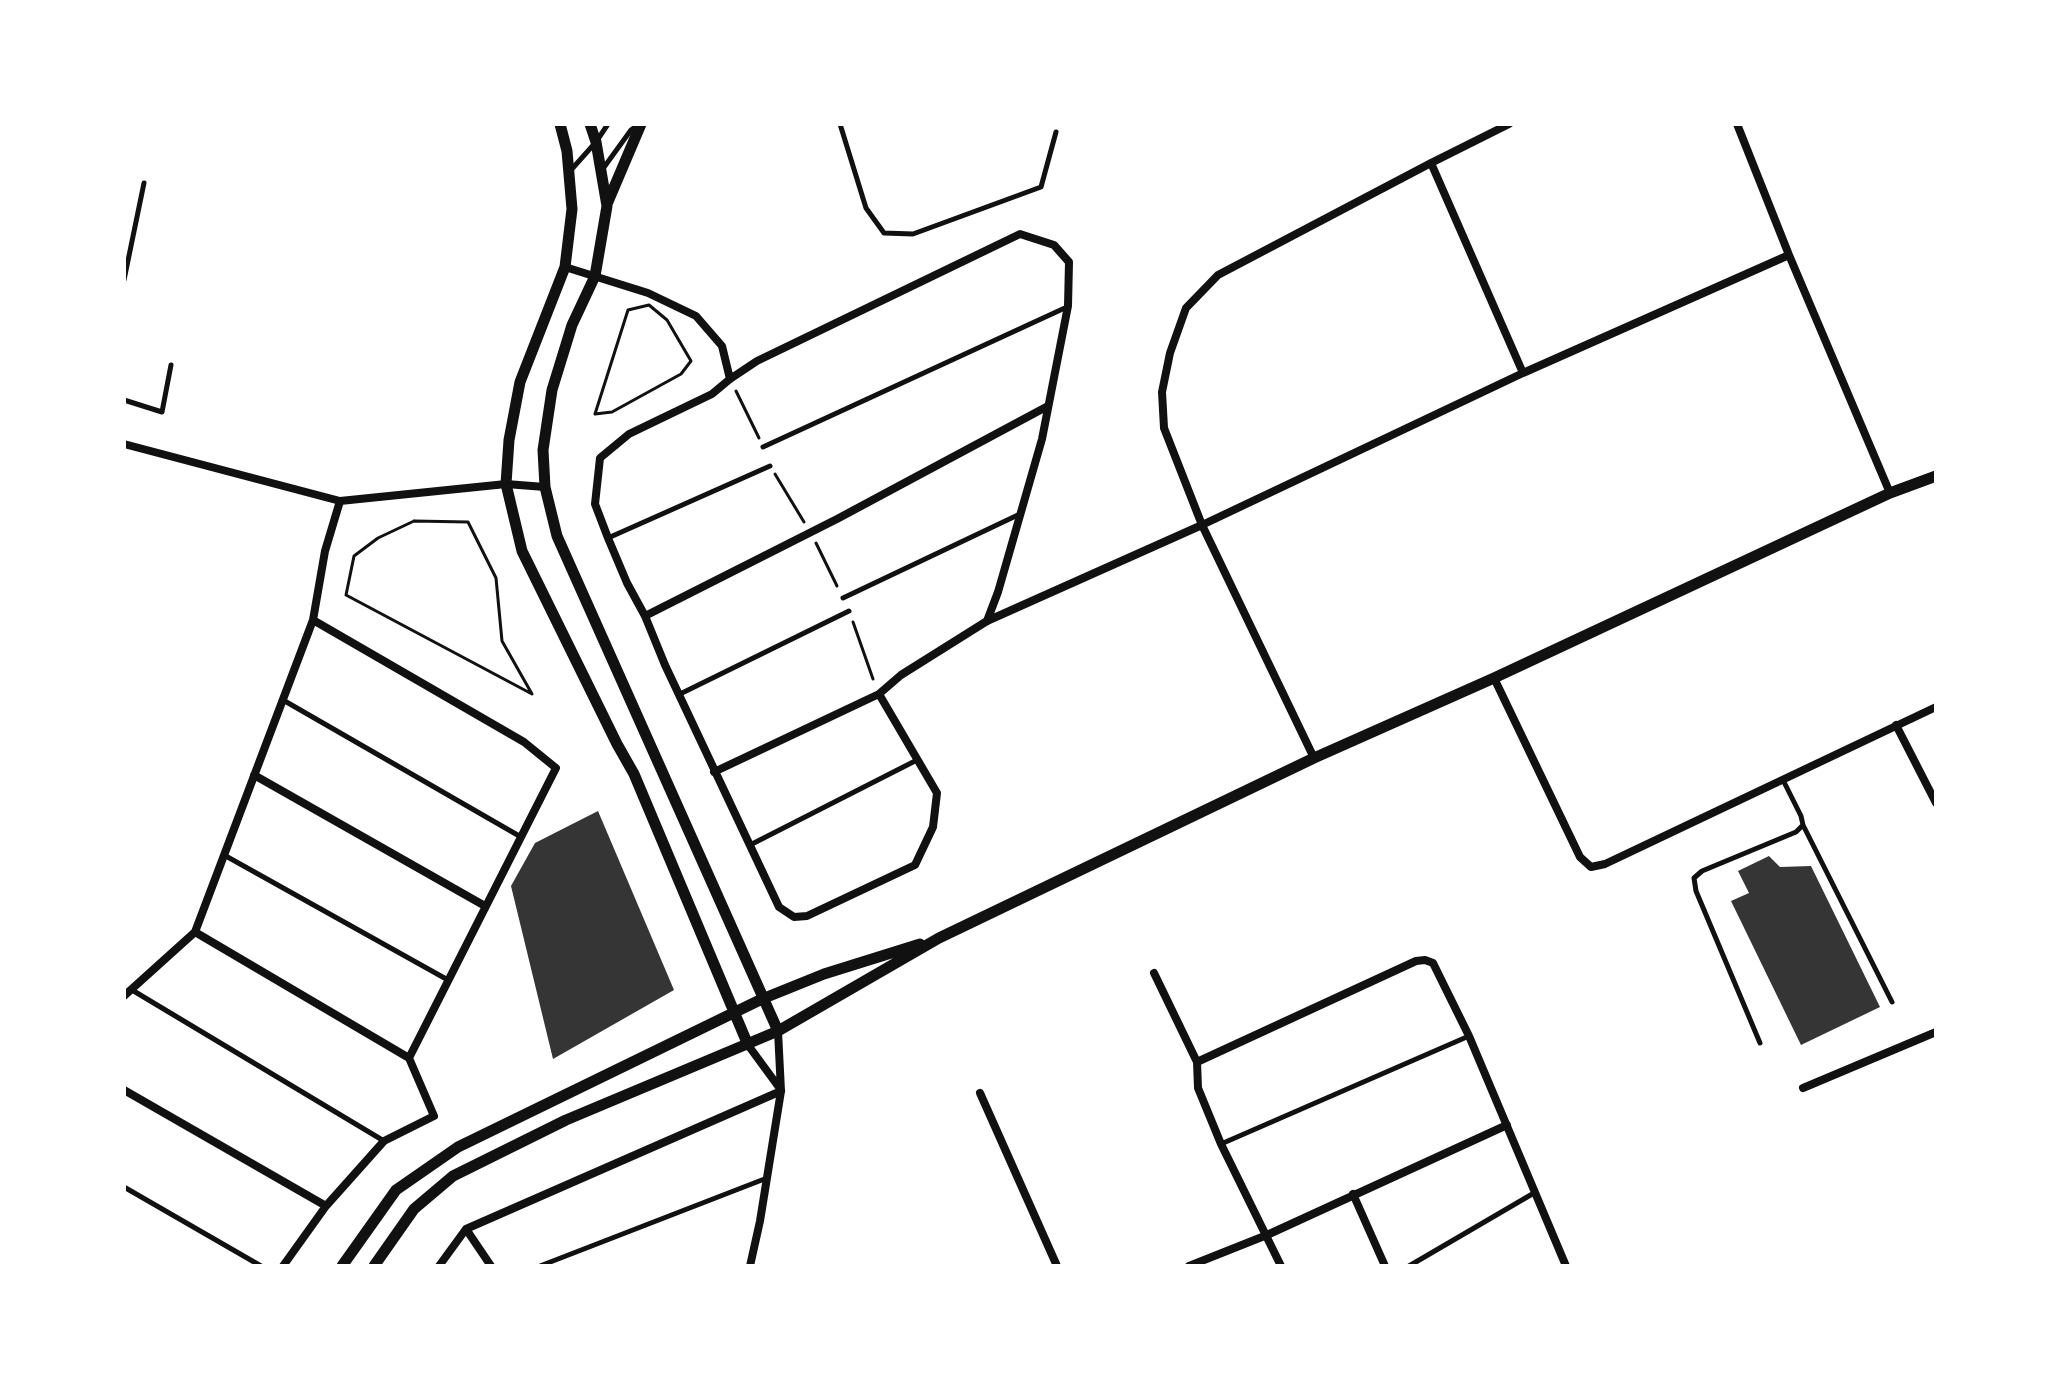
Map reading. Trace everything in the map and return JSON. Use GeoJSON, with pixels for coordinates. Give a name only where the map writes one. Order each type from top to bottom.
{"type":"FeatureCollection","features":[{"type":"Feature","properties":{"kind":"street"},"geometry":{"type":"LineString","coordinates":[[560,124],[567,151],[572,209],[565,267],[520,382],[509,440],[506,484],[522,551],[634,774],[748,1045],[781,1091]]}},
{"type":"Feature","properties":{"kind":"street"},"geometry":{"type":"LineString","coordinates":[[590,124],[607,206]]}},
{"type":"Feature","properties":{"kind":"street"},"geometry":{"type":"LineString","coordinates":[[640,124],[607,206],[595,276],[572,325],[552,390],[543,450],[545,487],[557,536],[778,1031],[781,1091],[768,1178],[749,1266]]}},
{"type":"Feature","properties":{"kind":"street"},"geometry":{"type":"LineString","coordinates":[[1314,758],[1202,525],[1164,428],[1162,392],[1170,353],[1186,308],[1218,275],[1509,124]]}},
{"type":"Feature","properties":{"kind":"street"},"geometry":{"type":"LineString","coordinates":[[1737,124],[1890,493]]}},
{"type":"Feature","properties":{"kind":"street"},"geometry":{"type":"LineString","coordinates":[[1431,163],[1523,373]]}},
{"type":"Feature","properties":{"kind":"street"},"geometry":{"type":"LineString","coordinates":[[879,694],[937,793],[933,827],[915,865],[807,916],[794,917],[779,907],[627,583],[595,504],[600,458],[629,434],[712,394],[757,361],[1020,234],[1054,245],[1069,262],[1068,306],[1042,439],[987,621]]}},
{"type":"Feature","properties":{"kind":"street"},"geometry":{"type":"LineString","coordinates":[[714,772],[879,694],[901,675],[987,621],[1202,525],[1523,373],[1789,255]]}},
{"type":"Feature","properties":{"kind":"street"},"geometry":{"type":"LineString","coordinates":[[565,267],[648,293],[696,316],[722,346],[730,379]]}},
{"type":"Feature","properties":{"kind":"street"},"geometry":{"type":"LineString","coordinates":[[645,616],[1048,406]]}},
{"type":"Feature","properties":{"kind":"street"},"geometry":{"type":"LineString","coordinates":[[124,444],[340,501],[506,484],[545,487]]}},
{"type":"Feature","properties":{"kind":"street"},"geometry":{"type":"LineString","coordinates":[[374,1266],[414,1209],[453,1176],[566,1120],[778,1031],[939,938],[1314,758],[1494,678],[1890,493],[1936,476]]}},
{"type":"Feature","properties":{"kind":"street"},"geometry":{"type":"LineString","coordinates":[[128,993],[195,932],[313,620],[325,551],[340,501]]}},
{"type":"Feature","properties":{"kind":"street"},"geometry":{"type":"LineString","coordinates":[[313,620],[524,742],[556,768],[409,1058]]}},
{"type":"Feature","properties":{"kind":"street"},"geometry":{"type":"LineString","coordinates":[[1494,678],[1580,857],[1591,867],[1605,864],[1936,707]]}},
{"type":"Feature","properties":{"kind":"street"},"geometry":{"type":"LineString","coordinates":[[1896,725],[1936,803]]}},
{"type":"Feature","properties":{"kind":"street"},"geometry":{"type":"LineString","coordinates":[[254,775],[485,906]]}},
{"type":"Feature","properties":{"kind":"street"},"geometry":{"type":"LineString","coordinates":[[195,932],[409,1058],[434,1116],[384,1141],[326,1206],[283,1266]]}},
{"type":"Feature","properties":{"kind":"street"},"geometry":{"type":"LineString","coordinates":[[342,1266],[396,1190],[458,1147],[762,999],[824,974],[939,938]]}},
{"type":"Feature","properties":{"kind":"street"},"geometry":{"type":"LineString","coordinates":[[1197,1062],[1416,961],[1433,963],[1469,1036],[1566,1266]]}},
{"type":"Feature","properties":{"kind":"street"},"geometry":{"type":"LineString","coordinates":[[1154,973],[1197,1062],[1198,1088],[1221,1144],[1281,1266]]}},
{"type":"Feature","properties":{"kind":"street"},"geometry":{"type":"LineString","coordinates":[[1803,1088],[1936,1032]]}},
{"type":"Feature","properties":{"kind":"street"},"geometry":{"type":"LineString","coordinates":[[124,1090],[326,1206]]}},
{"type":"Feature","properties":{"kind":"street"},"geometry":{"type":"LineString","coordinates":[[439,1266],[466,1229],[781,1091]]}},
{"type":"Feature","properties":{"kind":"street"},"geometry":{"type":"LineString","coordinates":[[980,1093],[1057,1266]]}},
{"type":"Feature","properties":{"kind":"street"},"geometry":{"type":"LineString","coordinates":[[1189,1266],[1267,1235],[1507,1125]]}},
{"type":"Feature","properties":{"kind":"street"},"geometry":{"type":"LineString","coordinates":[[1353,1194],[1385,1266]]}},
{"type":"Feature","properties":{"kind":"street"},"geometry":{"type":"LineString","coordinates":[[466,1229],[491,1266]]}},
{"type":"Feature","properties":{"kind":"lane"},"geometry":{"type":"LineString","coordinates":[[569,172],[608,124]]}},
{"type":"Feature","properties":{"kind":"lane"},"geometry":{"type":"LineString","coordinates":[[601,171],[631,130],[640,124]]}},
{"type":"Feature","properties":{"kind":"lane"},"geometry":{"type":"LineString","coordinates":[[840,124],[866,208],[884,233],[913,234],[1041,187],[1056,132]]}},
{"type":"Feature","properties":{"kind":"lane"},"geometry":{"type":"LineString","coordinates":[[124,280],[144,183]]}},
{"type":"Feature","properties":{"kind":"lane"},"geometry":{"type":"LineString","coordinates":[[763,447],[1068,306]]}},
{"type":"Feature","properties":{"kind":"lane"},"geometry":{"type":"LineString","coordinates":[[124,400],[162,412],[171,365]]}},
{"type":"Feature","properties":{"kind":"lane"},"geometry":{"type":"LineString","coordinates":[[608,538],[770,466]]}},
{"type":"Feature","properties":{"kind":"lane"},"geometry":{"type":"LineString","coordinates":[[843,598],[1021,514]]}},
{"type":"Feature","properties":{"kind":"lane"},"geometry":{"type":"LineString","coordinates":[[680,694],[849,611]]}},
{"type":"Feature","properties":{"kind":"lane"},"geometry":{"type":"LineString","coordinates":[[283,700],[521,837]]}},
{"type":"Feature","properties":{"kind":"lane"},"geometry":{"type":"LineString","coordinates":[[750,845],[917,760]]}},
{"type":"Feature","properties":{"kind":"lane"},"geometry":{"type":"LineString","coordinates":[[1783,779],[1892,1002]]}},
{"type":"Feature","properties":{"kind":"lane"},"geometry":{"type":"LineString","coordinates":[[1760,1043],[1696,891],[1694,878],[1702,871],[1796,832],[1803,825]]}},
{"type":"Feature","properties":{"kind":"lane"},"geometry":{"type":"LineString","coordinates":[[224,855],[448,980]]}},
{"type":"Feature","properties":{"kind":"lane"},"geometry":{"type":"LineString","coordinates":[[128,993],[384,1141]]}},
{"type":"Feature","properties":{"kind":"lane"},"geometry":{"type":"LineString","coordinates":[[1221,1144],[1469,1036]]}},
{"type":"Feature","properties":{"kind":"lane"},"geometry":{"type":"LineString","coordinates":[[540,1266],[768,1178]]}},
{"type":"Feature","properties":{"kind":"lane"},"geometry":{"type":"LineString","coordinates":[[124,1187],[261,1266]]}},
{"type":"Feature","properties":{"kind":"lane"},"geometry":{"type":"LineString","coordinates":[[1409,1266],[1534,1193]]}},
{"type":"Feature","properties":{"kind":"path"},"geometry":{"type":"LineString","coordinates":[[649,305],[667,320],[691,361],[681,374],[612,412],[595,414],[628,310],[649,305]]}},
{"type":"Feature","properties":{"kind":"path"},"geometry":{"type":"LineString","coordinates":[[730,379],[763,447]]}},
{"type":"Feature","properties":{"kind":"path"},"geometry":{"type":"LineString","coordinates":[[770,466],[810,532]]}},
{"type":"Feature","properties":{"kind":"path"},"geometry":{"type":"LineString","coordinates":[[414,521],[468,522],[496,578],[502,641],[532,694],[346,595],[354,556],[378,538],[414,521]]}},
{"type":"Feature","properties":{"kind":"building"},"geometry":{"type":"Polygon","coordinates":[[[598,811],[674,990],[553,1059],[511,886],[535,843],[598,811]]]}},
{"type":"Feature","properties":{"kind":"building"},"geometry":{"type":"Polygon","coordinates":[[[1769,856],[1780,867],[1811,866],[1880,1007],[1801,1045],[1731,901],[1749,893],[1738,871],[1769,856]]]}}]}
